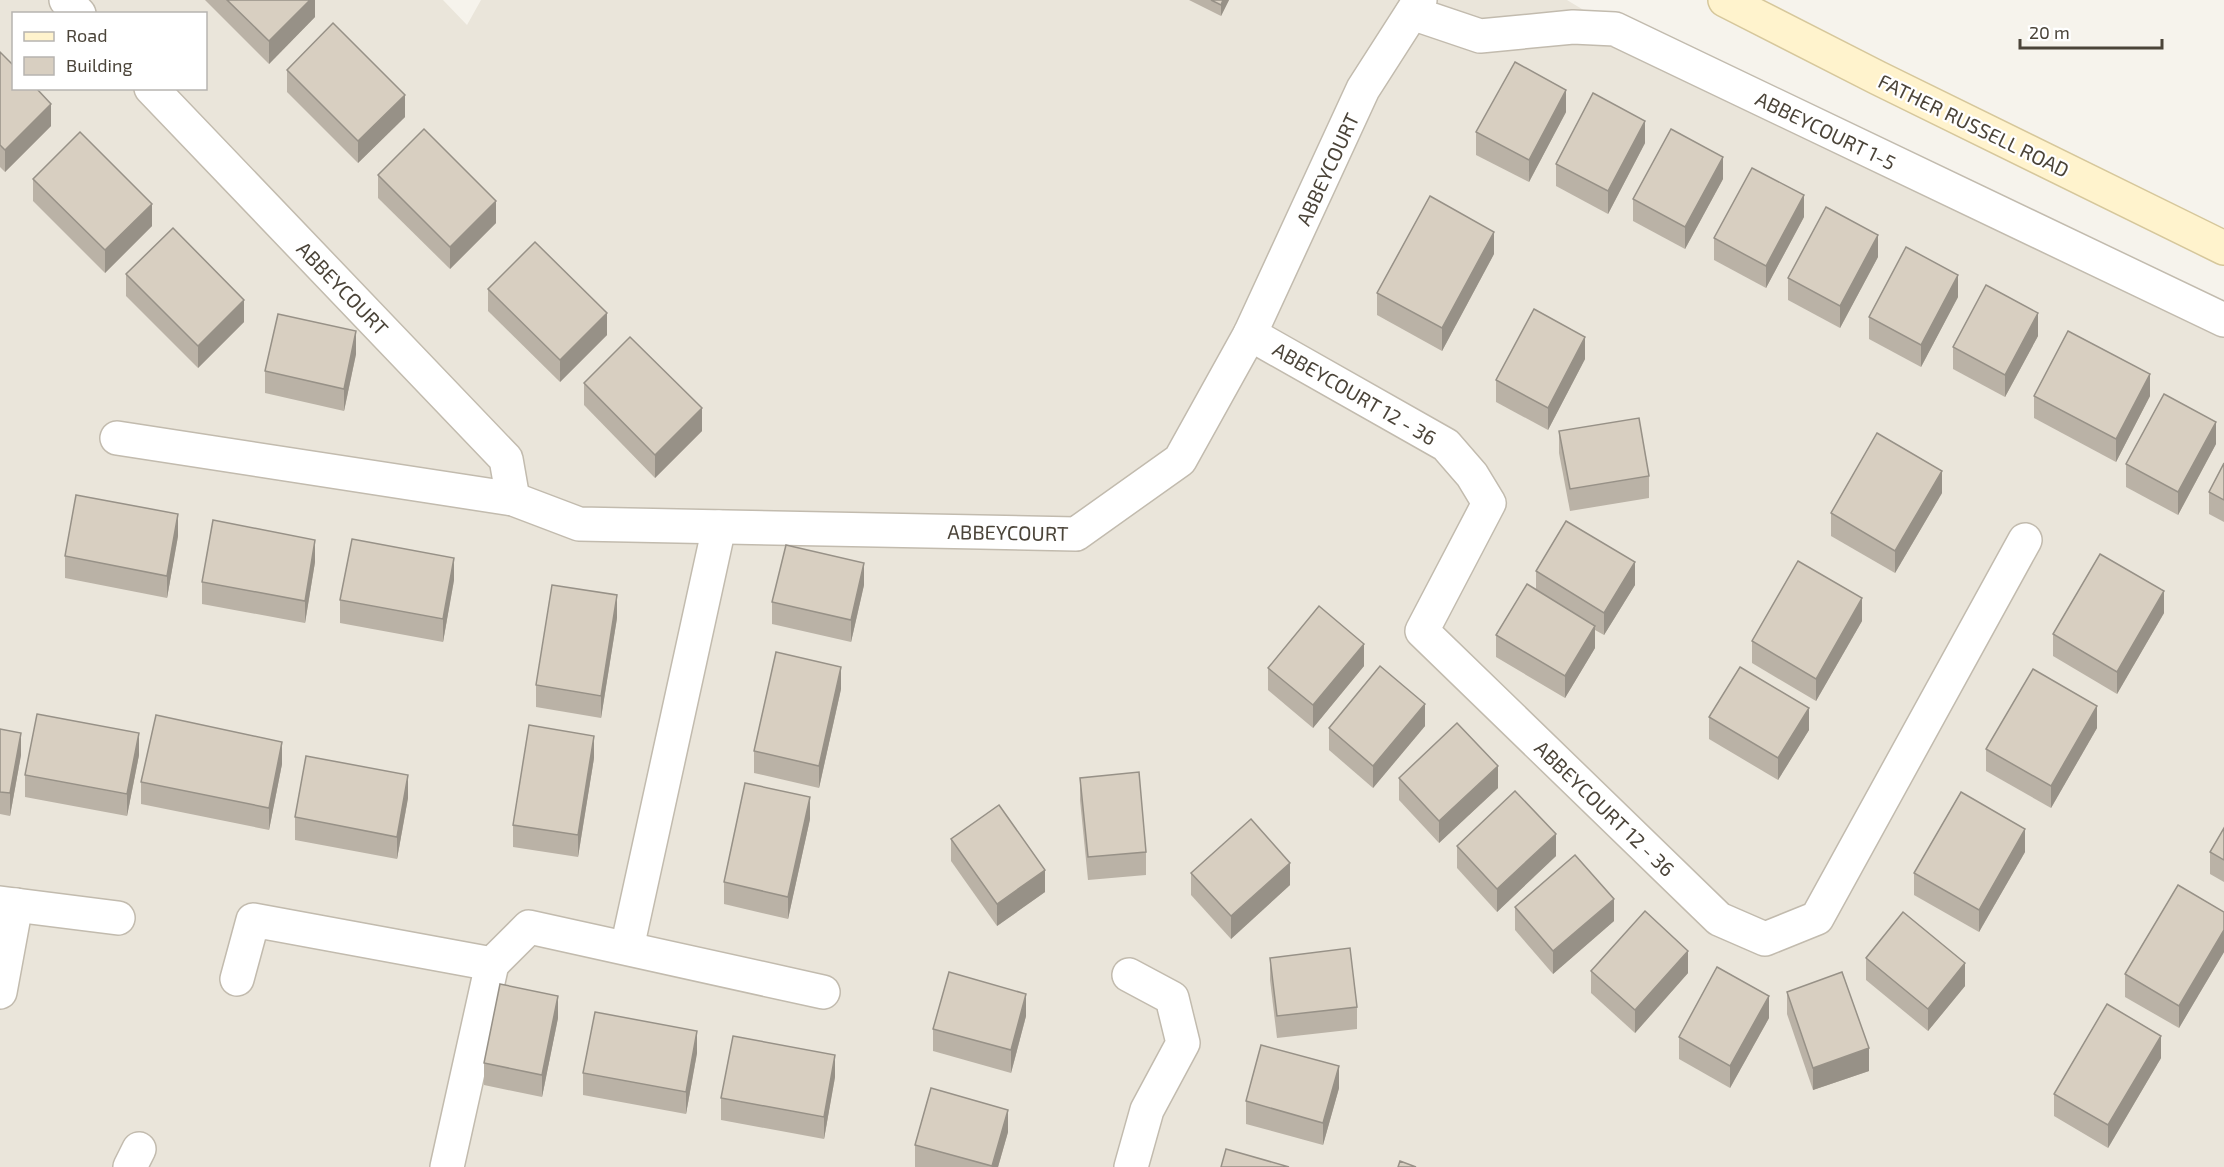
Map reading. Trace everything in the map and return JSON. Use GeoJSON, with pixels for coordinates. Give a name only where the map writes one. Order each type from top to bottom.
{"type":"FeatureCollection","features":[{"type":"Feature","properties":{"kind":"street"},"geometry":{"type":"LineString","coordinates":[[66,0],[77,12]]}},
{"type":"Feature","properties":{"kind":"street","name":"FATHER RUSSELL ROAD"},"geometry":{"type":"LineString","coordinates":[[1726,0],[1888,83],[2224,248]]}},
{"type":"Feature","properties":{"kind":"street","name":"ABBEYCOURT 1-5"},"geometry":{"type":"LineString","coordinates":[[1416,6],[1480,36],[1574,27],[1615,29],[2224,320]]}},
{"type":"Feature","properties":{"kind":"street","name":"ABBEYCOURT"},"geometry":{"type":"LineString","coordinates":[[117,438],[513,499],[579,524],[1076,534],[1180,460],[1250,334],[1363,89],[1416,6]]}},
{"type":"Feature","properties":{"kind":"street","name":"ABBEYCOURT"},"geometry":{"type":"LineString","coordinates":[[153,90],[506,459],[513,499]]}},
{"type":"Feature","properties":{"kind":"street","name":"ABBEYCOURT 12 - 36"},"geometry":{"type":"LineString","coordinates":[[1250,334],[1446,445],[1452,452],[1472,476],[1489,503],[1422,631],[1719,919],[1764,939],[1817,918],[2025,540]]}},
{"type":"Feature","properties":{"kind":"street"},"geometry":{"type":"LineString","coordinates":[[627,948],[719,527]]}},
{"type":"Feature","properties":{"kind":"street"},"geometry":{"type":"LineString","coordinates":[[0,992],[8,904],[118,918]]}},
{"type":"Feature","properties":{"kind":"street"},"geometry":{"type":"LineString","coordinates":[[237,979],[253,920],[492,964]]}},
{"type":"Feature","properties":{"kind":"street"},"geometry":{"type":"LineString","coordinates":[[447,1167],[492,964],[529,927],[823,992]]}},
{"type":"Feature","properties":{"kind":"street"},"geometry":{"type":"LineString","coordinates":[[1129,975],[1172,998],[1183,1043],[1146,1110],[1131,1167]]}},
{"type":"Feature","properties":{"kind":"shaded area"},"geometry":{"type":"Polygon","coordinates":[[[0,0],[443,0],[467,25],[481,0],[1567,0],[1615,29],[2224,320],[2224,1167],[0,1167],[0,0]]]}},
{"type":"Feature","properties":{"kind":"building"},"geometry":{"type":"Polygon","coordinates":[[[227,0],[310,0],[269,41],[227,0]]]}},
{"type":"Feature","properties":{"kind":"building"},"geometry":{"type":"Polygon","coordinates":[[[1211,0],[1223,0],[1221,5],[1211,0]]]}},
{"type":"Feature","properties":{"kind":"building"},"geometry":{"type":"Polygon","coordinates":[[[333,23],[405,95],[358,141],[287,70],[333,23]]]}},
{"type":"Feature","properties":{"kind":"building"},"geometry":{"type":"Polygon","coordinates":[[[0,52],[12,64],[12,90],[38,90],[51,104],[5,150],[0,145],[0,52]]]}},
{"type":"Feature","properties":{"kind":"building"},"geometry":{"type":"Polygon","coordinates":[[[1515,62],[1566,90],[1529,160],[1476,132],[1515,62]]]}},
{"type":"Feature","properties":{"kind":"building"},"geometry":{"type":"Polygon","coordinates":[[[1593,93],[1645,121],[1608,191],[1556,164],[1593,93]]]}},
{"type":"Feature","properties":{"kind":"building"},"geometry":{"type":"Polygon","coordinates":[[[424,129],[496,201],[450,247],[378,175],[424,129]]]}},
{"type":"Feature","properties":{"kind":"building"},"geometry":{"type":"Polygon","coordinates":[[[1671,129],[1723,157],[1685,227],[1633,199],[1671,129]]]}},
{"type":"Feature","properties":{"kind":"building"},"geometry":{"type":"Polygon","coordinates":[[[80,132],[152,204],[105,250],[33,179],[80,132]]]}},
{"type":"Feature","properties":{"kind":"building"},"geometry":{"type":"Polygon","coordinates":[[[1752,168],[1804,195],[1766,266],[1714,238],[1752,168]]]}},
{"type":"Feature","properties":{"kind":"building"},"geometry":{"type":"Polygon","coordinates":[[[1430,196],[1494,232],[1442,328],[1377,293],[1430,196]]]}},
{"type":"Feature","properties":{"kind":"building"},"geometry":{"type":"Polygon","coordinates":[[[1826,207],[1878,235],[1840,306],[1788,278],[1826,207]]]}},
{"type":"Feature","properties":{"kind":"building"},"geometry":{"type":"Polygon","coordinates":[[[173,228],[244,300],[198,346],[126,274],[173,228]]]}},
{"type":"Feature","properties":{"kind":"building"},"geometry":{"type":"Polygon","coordinates":[[[535,242],[607,313],[560,360],[488,289],[535,242]]]}},
{"type":"Feature","properties":{"kind":"building"},"geometry":{"type":"Polygon","coordinates":[[[1906,247],[1958,275],[1921,345],[1869,317],[1906,247]]]}},
{"type":"Feature","properties":{"kind":"building"},"geometry":{"type":"Polygon","coordinates":[[[1986,285],[2038,313],[2005,375],[1953,347],[1986,285]]]}},
{"type":"Feature","properties":{"kind":"building"},"geometry":{"type":"Polygon","coordinates":[[[1534,309],[1585,337],[1548,408],[1496,380],[1534,309]]]}},
{"type":"Feature","properties":{"kind":"building"},"geometry":{"type":"Polygon","coordinates":[[[278,314],[356,331],[344,389],[265,371],[278,314]]]}},
{"type":"Feature","properties":{"kind":"building"},"geometry":{"type":"Polygon","coordinates":[[[2068,331],[2150,374],[2116,439],[2034,396],[2068,331]]]}},
{"type":"Feature","properties":{"kind":"building"},"geometry":{"type":"Polygon","coordinates":[[[630,337],[702,408],[655,455],[584,383],[630,337]]]}},
{"type":"Feature","properties":{"kind":"building"},"geometry":{"type":"Polygon","coordinates":[[[2164,394],[2216,422],[2178,492],[2126,464],[2164,394]]]}},
{"type":"Feature","properties":{"kind":"building"},"geometry":{"type":"Polygon","coordinates":[[[1639,418],[1649,476],[1570,489],[1559,431],[1639,418]]]}},
{"type":"Feature","properties":{"kind":"building"},"geometry":{"type":"Polygon","coordinates":[[[1877,433],[1942,471],[1895,551],[1831,513],[1877,433]]]}},
{"type":"Feature","properties":{"kind":"building"},"geometry":{"type":"Polygon","coordinates":[[[2224,463],[2224,500],[2209,492],[2224,463]]]}},
{"type":"Feature","properties":{"kind":"building"},"geometry":{"type":"Polygon","coordinates":[[[76,495],[178,514],[167,576],[65,556],[76,495]]]}},
{"type":"Feature","properties":{"kind":"building"},"geometry":{"type":"Polygon","coordinates":[[[213,520],[315,540],[305,601],[202,582],[213,520]]]}},
{"type":"Feature","properties":{"kind":"building"},"geometry":{"type":"Polygon","coordinates":[[[1566,521],[1635,562],[1604,613],[1536,571],[1566,521]]]}},
{"type":"Feature","properties":{"kind":"building"},"geometry":{"type":"Polygon","coordinates":[[[352,539],[454,558],[443,619],[340,600],[352,539]]]}},
{"type":"Feature","properties":{"kind":"building"},"geometry":{"type":"Polygon","coordinates":[[[786,545],[864,563],[851,620],[772,602],[786,545]]]}},
{"type":"Feature","properties":{"kind":"building"},"geometry":{"type":"Polygon","coordinates":[[[2100,554],[2164,591],[2117,672],[2053,634],[2100,554]]]}},
{"type":"Feature","properties":{"kind":"building"},"geometry":{"type":"Polygon","coordinates":[[[1798,561],[1862,598],[1816,679],[1752,641],[1798,561]]]}},
{"type":"Feature","properties":{"kind":"building"},"geometry":{"type":"Polygon","coordinates":[[[1527,584],[1595,626],[1565,676],[1496,635],[1527,584]]]}},
{"type":"Feature","properties":{"kind":"building"},"geometry":{"type":"Polygon","coordinates":[[[552,585],[617,595],[601,696],[536,685],[552,585]]]}},
{"type":"Feature","properties":{"kind":"building"},"geometry":{"type":"Polygon","coordinates":[[[1319,606],[1364,644],[1313,705],[1268,668],[1319,606]]]}},
{"type":"Feature","properties":{"kind":"building"},"geometry":{"type":"Polygon","coordinates":[[[776,652],[841,667],[819,766],[754,751],[776,652]]]}},
{"type":"Feature","properties":{"kind":"building"},"geometry":{"type":"Polygon","coordinates":[[[1380,666],[1425,704],[1373,766],[1329,728],[1380,666]]]}},
{"type":"Feature","properties":{"kind":"building"},"geometry":{"type":"Polygon","coordinates":[[[1740,667],[1809,708],[1778,758],[1709,717],[1740,667]]]}},
{"type":"Feature","properties":{"kind":"building"},"geometry":{"type":"Polygon","coordinates":[[[2033,669],[2097,706],[2051,786],[1986,749],[2033,669]]]}},
{"type":"Feature","properties":{"kind":"building"},"geometry":{"type":"Polygon","coordinates":[[[37,714],[139,733],[127,794],[25,775],[37,714]]]}},
{"type":"Feature","properties":{"kind":"building"},"geometry":{"type":"Polygon","coordinates":[[[156,715],[282,742],[269,808],[141,782],[156,715]]]}},
{"type":"Feature","properties":{"kind":"building"},"geometry":{"type":"Polygon","coordinates":[[[1457,723],[1498,766],[1439,821],[1399,778],[1457,723]]]}},
{"type":"Feature","properties":{"kind":"building"},"geometry":{"type":"Polygon","coordinates":[[[529,725],[594,736],[578,835],[513,825],[529,725]]]}},
{"type":"Feature","properties":{"kind":"building"},"geometry":{"type":"Polygon","coordinates":[[[0,729],[21,733],[10,793],[0,792],[0,729]]]}},
{"type":"Feature","properties":{"kind":"building"},"geometry":{"type":"Polygon","coordinates":[[[306,756],[408,775],[397,837],[295,817],[306,756]]]}},
{"type":"Feature","properties":{"kind":"building"},"geometry":{"type":"Polygon","coordinates":[[[1139,772],[1146,852],[1088,857],[1080,778],[1139,772]]]}},
{"type":"Feature","properties":{"kind":"building"},"geometry":{"type":"Polygon","coordinates":[[[745,783],[810,797],[788,897],[724,882],[745,783]]]}},
{"type":"Feature","properties":{"kind":"building"},"geometry":{"type":"Polygon","coordinates":[[[1515,791],[1556,834],[1497,889],[1457,846],[1515,791]]]}},
{"type":"Feature","properties":{"kind":"building"},"geometry":{"type":"Polygon","coordinates":[[[1961,792],[2025,829],[1979,910],[1914,873],[1961,792]]]}},
{"type":"Feature","properties":{"kind":"building"},"geometry":{"type":"Polygon","coordinates":[[[999,805],[1045,870],[997,904],[951,839],[999,805]]]}},
{"type":"Feature","properties":{"kind":"building"},"geometry":{"type":"Polygon","coordinates":[[[1251,819],[1290,863],[1231,916],[1191,873],[1251,819]]]}},
{"type":"Feature","properties":{"kind":"building"},"geometry":{"type":"Polygon","coordinates":[[[2224,828],[2224,860],[2210,852],[2224,828]]]}},
{"type":"Feature","properties":{"kind":"building"},"geometry":{"type":"Polygon","coordinates":[[[1575,855],[1614,899],[1553,951],[1515,907],[1575,855]]]}},
{"type":"Feature","properties":{"kind":"building"},"geometry":{"type":"Polygon","coordinates":[[[2178,885],[2224,912],[2224,930],[2179,1006],[2125,974],[2178,885]]]}},
{"type":"Feature","properties":{"kind":"building"},"geometry":{"type":"Polygon","coordinates":[[[1645,911],[1688,951],[1635,1010],[1591,971],[1645,911]]]}},
{"type":"Feature","properties":{"kind":"building"},"geometry":{"type":"Polygon","coordinates":[[[1903,912],[1965,963],[1928,1009],[1866,958],[1903,912]]]}},
{"type":"Feature","properties":{"kind":"building"},"geometry":{"type":"Polygon","coordinates":[[[1350,948],[1357,1007],[1277,1016],[1270,958],[1350,948]]]}},
{"type":"Feature","properties":{"kind":"building"},"geometry":{"type":"Polygon","coordinates":[[[1717,967],[1769,996],[1730,1066],[1679,1037],[1717,967]]]}},
{"type":"Feature","properties":{"kind":"building"},"geometry":{"type":"Polygon","coordinates":[[[949,972],[1026,994],[1011,1050],[933,1029],[949,972]]]}},
{"type":"Feature","properties":{"kind":"building"},"geometry":{"type":"Polygon","coordinates":[[[1842,972],[1869,1048],[1813,1068],[1787,992],[1842,972]]]}},
{"type":"Feature","properties":{"kind":"building"},"geometry":{"type":"Polygon","coordinates":[[[500,984],[558,996],[542,1075],[484,1063],[500,984]]]}},
{"type":"Feature","properties":{"kind":"building"},"geometry":{"type":"Polygon","coordinates":[[[2107,1004],[2161,1036],[2108,1125],[2054,1094],[2107,1004]]]}},
{"type":"Feature","properties":{"kind":"building"},"geometry":{"type":"Polygon","coordinates":[[[595,1012],[697,1031],[686,1092],[583,1073],[595,1012]]]}},
{"type":"Feature","properties":{"kind":"building"},"geometry":{"type":"Polygon","coordinates":[[[733,1036],[835,1055],[824,1117],[721,1098],[733,1036]]]}},
{"type":"Feature","properties":{"kind":"building"},"geometry":{"type":"Polygon","coordinates":[[[1261,1045],[1339,1066],[1323,1123],[1246,1101],[1261,1045]]]}},
{"type":"Feature","properties":{"kind":"building"},"geometry":{"type":"Polygon","coordinates":[[[931,1088],[1008,1110],[992,1166],[915,1145],[931,1088]]]}},
{"type":"Feature","properties":{"kind":"building"},"geometry":{"type":"Polygon","coordinates":[[[1226,1149],[1289,1167],[1221,1167],[1226,1149]]]}},
{"type":"Feature","properties":{"kind":"building"},"geometry":{"type":"Polygon","coordinates":[[[1400,1161],[1416,1167],[1398,1167],[1400,1161]]]}}]}
